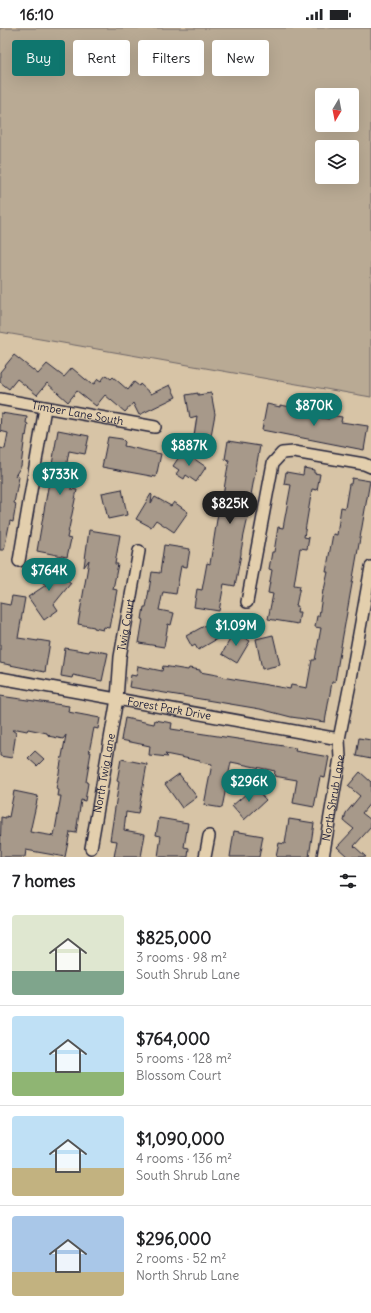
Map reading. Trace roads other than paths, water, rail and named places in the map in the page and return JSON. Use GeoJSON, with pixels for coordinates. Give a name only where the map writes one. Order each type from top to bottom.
{"type":"FeatureCollection","features":[{"type":"Feature","properties":{"kind":"street","name":"Timber Lane South"},"geometry":{"type":"LineString","coordinates":[[0,399],[155,427]]}},
{"type":"Feature","properties":{"kind":"street"},"geometry":{"type":"LineString","coordinates":[[19,561],[46,408]]}},
{"type":"Feature","properties":{"kind":"street"},"geometry":{"type":"LineString","coordinates":[[247,602],[273,463],[282,453],[294,452],[364,464],[371,467]]}},
{"type":"Feature","properties":{"kind":"street","name":"Twig Court"},"geometry":{"type":"LineString","coordinates":[[117,699],[120,657],[139,551]]}},
{"type":"Feature","properties":{"kind":"street","name":"North Shrub Lane"},"geometry":{"type":"LineString","coordinates":[[323,857],[340,758],[339,739],[371,567]]}},
{"type":"Feature","properties":{"kind":"street","name":"Forest Park Drive"},"geometry":{"type":"LineString","coordinates":[[0,678],[339,739]]}},
{"type":"Feature","properties":{"kind":"street","name":"North Twig Lane"},"geometry":{"type":"LineString","coordinates":[[91,848],[117,699]]}},
{"type":"Feature","properties":{"kind":"street"},"geometry":{"type":"LineString","coordinates":[[205,857],[209,836]]}}]}
